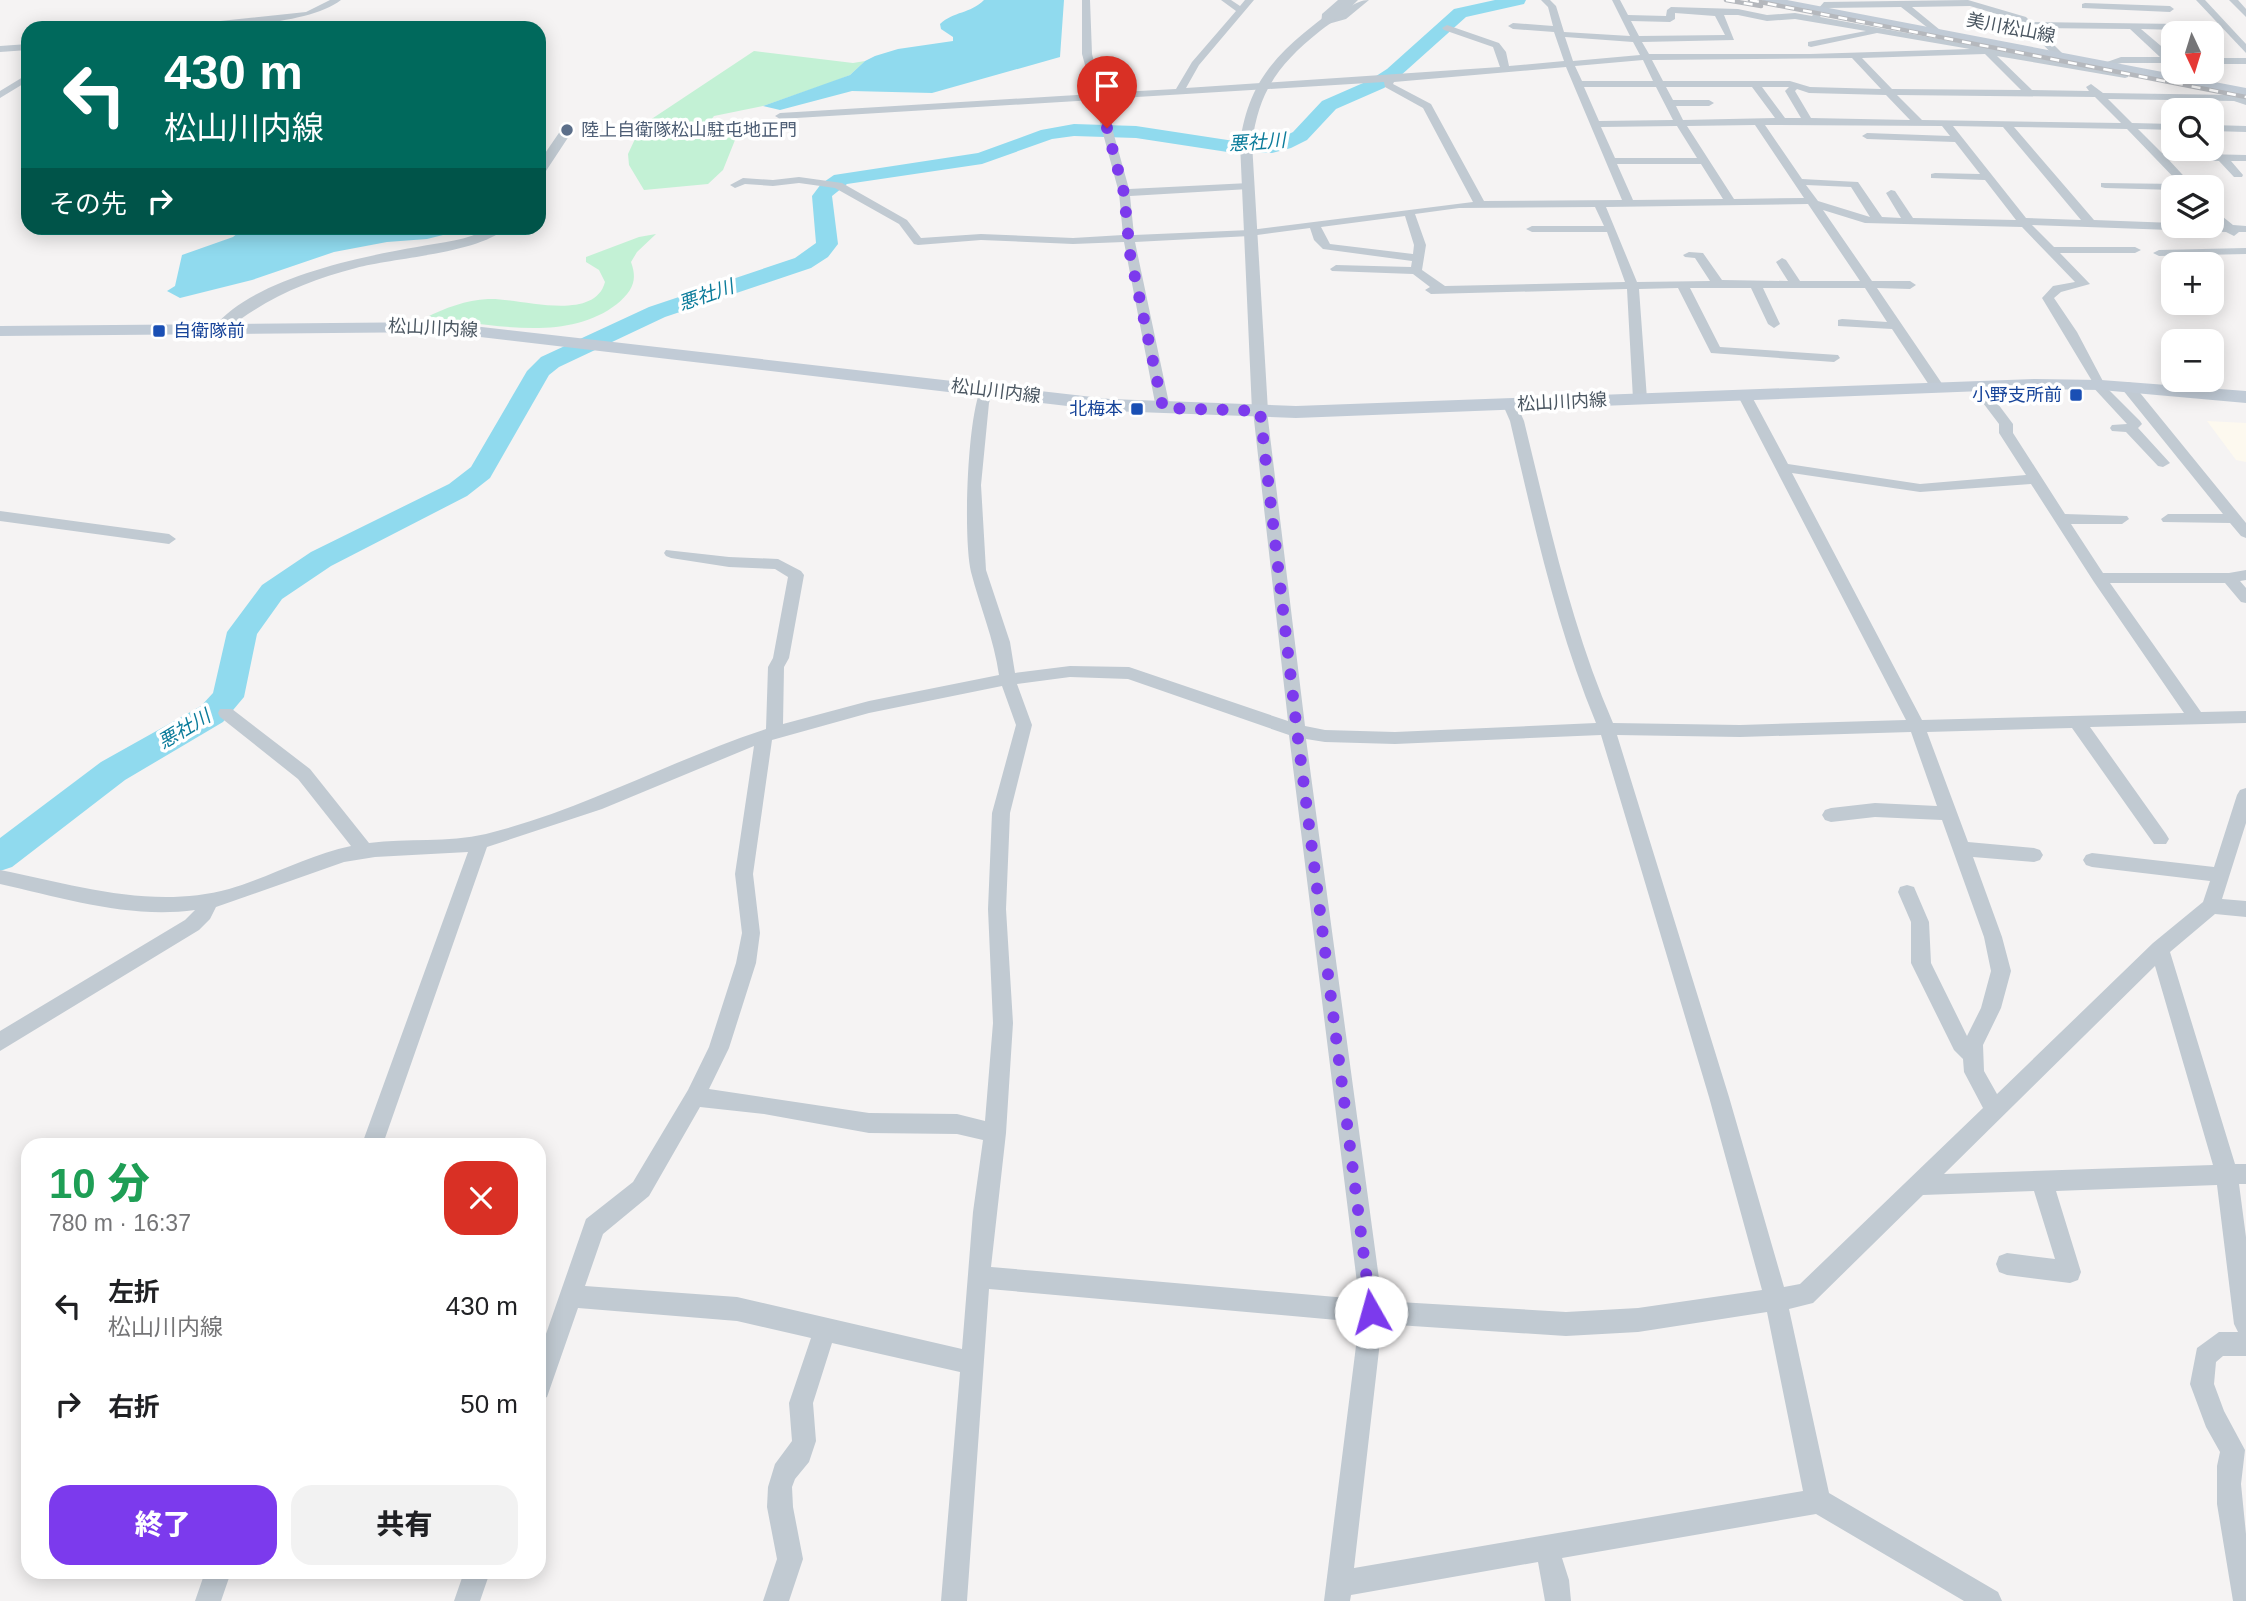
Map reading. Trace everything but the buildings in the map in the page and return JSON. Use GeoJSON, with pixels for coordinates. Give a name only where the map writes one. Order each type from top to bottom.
{"type":"FeatureCollection","features":[{"type":"Feature","properties":{"kind":"main road","name":"美川松山線"},"geometry":{"type":"LineString","coordinates":[[1768,0],[2246,92]]}},
{"type":"Feature","properties":{"kind":"main road","name":"松山川内線"},"geometry":{"type":"LineString","coordinates":[[0,331],[438,327],[1110,405],[1260,411],[2098,385],[2246,397]]}},
{"type":"Feature","properties":{"kind":"street"},"geometry":{"type":"LineString","coordinates":[[245,21],[308,14],[337,0]]}},
{"type":"Feature","properties":{"kind":"street"},"geometry":{"type":"LineString","coordinates":[[1086,0],[1085,38],[1124,193],[1129,237],[1163,408]]}},
{"type":"Feature","properties":{"kind":"street"},"geometry":{"type":"LineString","coordinates":[[1225,0],[1240,10]]}},
{"type":"Feature","properties":{"kind":"street"},"geometry":{"type":"LineString","coordinates":[[1180,90],[1195,64],[1250,0]]}},
{"type":"Feature","properties":{"kind":"street"},"geometry":{"type":"LineString","coordinates":[[1324,24],[1326,14],[1343,0]]}},
{"type":"Feature","properties":{"kind":"street"},"geometry":{"type":"LineString","coordinates":[[1353,0],[1284,57],[1260,86],[1249,115],[1247,148],[1260,411],[1297,731],[1371,1312],[1338,1593],[1546,1548],[1818,1501],[1989,1601]]}},
{"type":"Feature","properties":{"kind":"street"},"geometry":{"type":"LineString","coordinates":[[1324,24],[1343,17],[1365,0]]}},
{"type":"Feature","properties":{"kind":"street"},"geometry":{"type":"LineString","coordinates":[[1545,0],[1552,6],[1558,32],[1629,204]]}},
{"type":"Feature","properties":{"kind":"street"},"geometry":{"type":"LineString","coordinates":[[1616,0],[1680,123],[1731,202]]}},
{"type":"Feature","properties":{"kind":"street"},"geometry":{"type":"LineString","coordinates":[[1684,0],[1694,9],[1711,8],[1702,1]]}},
{"type":"Feature","properties":{"kind":"street"},"geometry":{"type":"LineString","coordinates":[[1627,18],[1670,19],[1671,10],[1738,12],[1767,18],[1795,16],[1818,10],[1999,0]]}},
{"type":"Feature","properties":{"kind":"street"},"geometry":{"type":"LineString","coordinates":[[2139,0],[2148,8]]}},
{"type":"Feature","properties":{"kind":"street"},"geometry":{"type":"LineString","coordinates":[[2200,0],[2246,50]]}},
{"type":"Feature","properties":{"kind":"street"},"geometry":{"type":"LineString","coordinates":[[1962,1],[2023,19],[2176,175]]}},
{"type":"Feature","properties":{"kind":"street"},"geometry":{"type":"LineString","coordinates":[[2239,3],[2246,14]]}},
{"type":"Feature","properties":{"kind":"street"},"geometry":{"type":"LineString","coordinates":[[1905,5],[1937,32]]}},
{"type":"Feature","properties":{"kind":"street"},"geometry":{"type":"LineString","coordinates":[[2085,6],[2170,9]]}},
{"type":"Feature","properties":{"kind":"street"},"geometry":{"type":"LineString","coordinates":[[1818,10],[1881,30],[2125,75]]}},
{"type":"Feature","properties":{"kind":"street"},"geometry":{"type":"LineString","coordinates":[[1810,57],[1811,31],[1806,24],[1818,10]]}},
{"type":"Feature","properties":{"kind":"street"},"geometry":{"type":"LineString","coordinates":[[1513,26],[1637,39],[1731,38],[1718,13]]}},
{"type":"Feature","properties":{"kind":"street"},"geometry":{"type":"LineString","coordinates":[[2030,25],[2161,27]]}},
{"type":"Feature","properties":{"kind":"street"},"geometry":{"type":"LineString","coordinates":[[2132,26],[2161,51]]}},
{"type":"Feature","properties":{"kind":"street"},"geometry":{"type":"LineString","coordinates":[[1447,28],[1496,45],[1501,52],[1505,70]]}},
{"type":"Feature","properties":{"kind":"street"},"geometry":{"type":"LineString","coordinates":[[1811,44],[1881,30]]}},
{"type":"Feature","properties":{"kind":"street"},"geometry":{"type":"LineString","coordinates":[[1721,38],[1734,57]]}},
{"type":"Feature","properties":{"kind":"street"},"geometry":{"type":"LineString","coordinates":[[0,50],[21,48]]}},
{"type":"Feature","properties":{"kind":"street"},"geometry":{"type":"LineString","coordinates":[[780,116],[1180,90],[1384,80],[1648,57],[1810,57],[1987,51],[2030,94]]}},
{"type":"Feature","properties":{"kind":"street"},"geometry":{"type":"LineString","coordinates":[[1855,56],[1919,123]]}},
{"type":"Feature","properties":{"kind":"street"},"geometry":{"type":"LineString","coordinates":[[1769,57],[1776,66]]}},
{"type":"Feature","properties":{"kind":"street"},"geometry":{"type":"LineString","coordinates":[[2110,64],[2121,60],[2161,60]]}},
{"type":"Feature","properties":{"kind":"street"},"geometry":{"type":"LineString","coordinates":[[2224,61],[2246,61]]}},
{"type":"Feature","properties":{"kind":"street"},"geometry":{"type":"LineString","coordinates":[[1384,80],[1388,85],[1427,106],[1480,205]]}},
{"type":"Feature","properties":{"kind":"street"},"geometry":{"type":"LineString","coordinates":[[0,95],[21,82]]}},
{"type":"Feature","properties":{"kind":"street"},"geometry":{"type":"LineString","coordinates":[[1580,84],[1789,82],[1889,92],[2235,98],[2246,102]]}},
{"type":"Feature","properties":{"kind":"street"},"geometry":{"type":"LineString","coordinates":[[1789,82],[1790,92],[1808,121]]}},
{"type":"Feature","properties":{"kind":"street"},"geometry":{"type":"LineString","coordinates":[[1755,84],[1782,121]]}},
{"type":"Feature","properties":{"kind":"street"},"geometry":{"type":"LineString","coordinates":[[1670,103],[1709,103]]}},
{"type":"Feature","properties":{"kind":"street"},"geometry":{"type":"LineString","coordinates":[[1758,121],[1938,388]]}},
{"type":"Feature","properties":{"kind":"street"},"geometry":{"type":"LineString","coordinates":[[1597,124],[1855,121],[2161,127]]}},
{"type":"Feature","properties":{"kind":"street"},"geometry":{"type":"LineString","coordinates":[[1855,121],[1881,149]]}},
{"type":"Feature","properties":{"kind":"street"},"geometry":{"type":"LineString","coordinates":[[1945,123],[2024,222],[2084,284],[2057,289],[2048,298],[2098,385],[2135,425],[2124,428],[2162,463]]}},
{"type":"Feature","properties":{"kind":"street"},"geometry":{"type":"LineString","coordinates":[[2006,124],[2091,224]]}},
{"type":"Feature","properties":{"kind":"street"},"geometry":{"type":"LineString","coordinates":[[2224,128],[2246,129]]}},
{"type":"Feature","properties":{"kind":"street"},"geometry":{"type":"LineString","coordinates":[[546,161],[567,130]]}},
{"type":"Feature","properties":{"kind":"street"},"geometry":{"type":"LineString","coordinates":[[1867,136],[1959,139]]}},
{"type":"Feature","properties":{"kind":"street"},"geometry":{"type":"LineString","coordinates":[[2224,157],[2246,158]]}},
{"type":"Feature","properties":{"kind":"street"},"geometry":{"type":"LineString","coordinates":[[2224,160],[2238,175]]}},
{"type":"Feature","properties":{"kind":"street"},"geometry":{"type":"LineString","coordinates":[[1609,161],[1705,161]]}},
{"type":"Feature","properties":{"kind":"street"},"geometry":{"type":"LineString","coordinates":[[1935,176],[1988,177]]}},
{"type":"Feature","properties":{"kind":"street"},"geometry":{"type":"LineString","coordinates":[[734,185],[743,181],[833,183],[903,222],[918,242],[981,237],[1048,242],[1250,233],[1409,212],[1519,204],[1814,202],[1865,220],[2246,229]]}},
{"type":"Feature","properties":{"kind":"street"},"geometry":{"type":"LineString","coordinates":[[1800,182],[1854,184],[1878,220]]}},
{"type":"Feature","properties":{"kind":"street"},"geometry":{"type":"LineString","coordinates":[[2105,185],[2161,186]]}},
{"type":"Feature","properties":{"kind":"street"},"geometry":{"type":"LineString","coordinates":[[1124,193],[1249,186]]}},
{"type":"Feature","properties":{"kind":"street"},"geometry":{"type":"LineString","coordinates":[[1891,193],[1910,222]]}},
{"type":"Feature","properties":{"kind":"street"},"geometry":{"type":"LineString","coordinates":[[1519,204],[1528,232],[1611,229]]}},
{"type":"Feature","properties":{"kind":"street"},"geometry":{"type":"LineString","coordinates":[[1598,204],[1611,229],[1633,288],[1640,399]]}},
{"type":"Feature","properties":{"kind":"street"},"geometry":{"type":"LineString","coordinates":[[1409,212],[1420,245],[1416,271]]}},
{"type":"Feature","properties":{"kind":"street"},"geometry":{"type":"LineString","coordinates":[[2224,222],[2246,244]]}},
{"type":"Feature","properties":{"kind":"street"},"geometry":{"type":"LineString","coordinates":[[1315,226],[1320,240],[1327,247],[1418,258]]}},
{"type":"Feature","properties":{"kind":"street"},"geometry":{"type":"LineString","coordinates":[[220,327],[246,306],[297,283],[376,259],[464,243],[482,235]]}},
{"type":"Feature","properties":{"kind":"street"},"geometry":{"type":"LineString","coordinates":[[2050,250],[2135,250]]}},
{"type":"Feature","properties":{"kind":"street"},"geometry":{"type":"LineString","coordinates":[[2159,253],[2246,251]]}},
{"type":"Feature","properties":{"kind":"street"},"geometry":{"type":"LineString","coordinates":[[1689,255],[1699,255],[1718,285]]}},
{"type":"Feature","properties":{"kind":"street"},"geometry":{"type":"LineString","coordinates":[[1782,262],[1797,285]]}},
{"type":"Feature","properties":{"kind":"street"},"geometry":{"type":"LineString","coordinates":[[1336,269],[1390,268],[1416,271],[1437,290],[1910,285]]}},
{"type":"Feature","properties":{"kind":"street"},"geometry":{"type":"LineString","coordinates":[[1683,286],[1715,350],[1834,358]]}},
{"type":"Feature","properties":{"kind":"street"},"geometry":{"type":"LineString","coordinates":[[1756,286],[1774,324]]}},
{"type":"Feature","properties":{"kind":"street"},"geometry":{"type":"LineString","coordinates":[[1842,324],[1898,326]]}},
{"type":"Feature","properties":{"kind":"street"},"geometry":{"type":"LineString","coordinates":[[2127,386],[2246,533]]}},
{"type":"Feature","properties":{"kind":"street"},"geometry":{"type":"LineString","coordinates":[[1979,387],[2006,424],[2006,433],[2099,578],[2196,718]]}},
{"type":"Feature","properties":{"kind":"street"},"geometry":{"type":"LineString","coordinates":[[954,1601],[984,1212],[995,1133],[1003,1023],[997,909],[1001,813],[1024,725],[1008,680],[1002,642],[978,570],[974,485],[982,403],[987,389]]}},
{"type":"Feature","properties":{"kind":"street"},"geometry":{"type":"LineString","coordinates":[[1745,396],[1916,724],[1993,937],[2001,971],[1991,1008],[1973,1045],[1973,1056],[1974,1072],[1995,1110]]}},
{"type":"Feature","properties":{"kind":"street"},"geometry":{"type":"LineString","coordinates":[[1510,405],[1517,421],[1550,560],[1580,665],[1607,729],[1715,1085],[1775,1297],[1818,1501]]}},
{"type":"Feature","properties":{"kind":"street"},"geometry":{"type":"LineString","coordinates":[[1784,468],[1920,488],[2036,479]]}},
{"type":"Feature","properties":{"kind":"street"},"geometry":{"type":"LineString","coordinates":[[0,516],[169,539]]}},
{"type":"Feature","properties":{"kind":"street"},"geometry":{"type":"LineString","coordinates":[[2168,519],[2233,518]]}},
{"type":"Feature","properties":{"kind":"street"},"geometry":{"type":"LineString","coordinates":[[2063,519],[2122,519]]}},
{"type":"Feature","properties":{"kind":"street"},"geometry":{"type":"LineString","coordinates":[[546,1369],[594,1227],[641,1189],[695,1097],[719,1048],[746,963],[751,933],[744,874],[769,734],[776,667],[781,658],[796,575],[778,564],[729,562],[671,553]]}},
{"type":"Feature","properties":{"kind":"street"},"geometry":{"type":"LineString","coordinates":[[2099,578],[2229,578],[2246,575]]}},
{"type":"Feature","properties":{"kind":"street"},"geometry":{"type":"LineString","coordinates":[[2229,578],[2246,597]]}},
{"type":"Feature","properties":{"kind":"street"},"geometry":{"type":"LineString","coordinates":[[0,877],[131,904],[209,901],[247,890],[317,862],[365,850],[450,847],[480,843],[574,812],[769,734],[852,708],[1008,680],[1100,669],[1129,673],[1297,731],[1325,736],[1395,738],[1607,729],[1740,731],[1916,724],[2246,718]]}},
{"type":"Feature","properties":{"kind":"street"},"geometry":{"type":"LineString","coordinates":[[226,713],[304,774],[365,850]]}},
{"type":"Feature","properties":{"kind":"street"},"geometry":{"type":"LineString","coordinates":[[2077,722],[2160,839]]}},
{"type":"Feature","properties":{"kind":"street"},"geometry":{"type":"LineString","coordinates":[[981,1277],[1371,1312],[1566,1324],[1638,1321],[1805,1294],[2160,949],[2211,906],[2241,827],[2246,795]]}},
{"type":"Feature","properties":{"kind":"street"},"geometry":{"type":"LineString","coordinates":[[1831,815],[1874,810],[1949,813]]}},
{"type":"Feature","properties":{"kind":"street"},"geometry":{"type":"LineString","coordinates":[[375,1138],[480,843]]}},
{"type":"Feature","properties":{"kind":"street"},"geometry":{"type":"LineString","coordinates":[[1962,849],[2035,855]]}},
{"type":"Feature","properties":{"kind":"street"},"geometry":{"type":"LineString","coordinates":[[2092,860],[2221,874]]}},
{"type":"Feature","properties":{"kind":"street"},"geometry":{"type":"LineString","coordinates":[[1907,892],[1920,922],[1921,963],[1961,1044],[1973,1056]]}},
{"type":"Feature","properties":{"kind":"street"},"geometry":{"type":"LineString","coordinates":[[0,1042],[192,925],[204,914],[209,901]]}},
{"type":"Feature","properties":{"kind":"street"},"geometry":{"type":"LineString","coordinates":[[2211,906],[2246,909]]}},
{"type":"Feature","properties":{"kind":"street"},"geometry":{"type":"LineString","coordinates":[[2160,949],[2237,1174],[2246,1324]]}},
{"type":"Feature","properties":{"kind":"street"},"geometry":{"type":"LineString","coordinates":[[695,1097],[764,1105],[869,1123],[957,1124],[995,1133]]}},
{"type":"Feature","properties":{"kind":"street"},"geometry":{"type":"LineString","coordinates":[[1919,1185],[2237,1174]]}},
{"type":"Feature","properties":{"kind":"street"},"geometry":{"type":"LineString","coordinates":[[2007,1264],[2070,1272],[2042,1181]]}},
{"type":"Feature","properties":{"kind":"street"},"geometry":{"type":"LineString","coordinates":[[571,1296],[737,1309],[974,1364]]}},
{"type":"Feature","properties":{"kind":"street"},"geometry":{"type":"LineString","coordinates":[[776,1601],[790,1559],[780,1507],[780,1487],[784,1473],[800,1453],[804,1441],[801,1404],[825,1329]]}},
{"type":"Feature","properties":{"kind":"street"},"geometry":{"type":"LineString","coordinates":[[2246,1344],[2219,1344],[2205,1356],[2202,1384],[2215,1418],[2240,1452],[2227,1468],[2235,1548],[2246,1600]]}},
{"type":"Feature","properties":{"kind":"street"},"geometry":{"type":"LineString","coordinates":[[1546,1548],[1556,1580],[1558,1601]]}},
{"type":"Feature","properties":{"kind":"street"},"geometry":{"type":"LineString","coordinates":[[208,1601],[216,1579]]}},
{"type":"Feature","properties":{"kind":"street"},"geometry":{"type":"LineString","coordinates":[[467,1601],[475,1579]]}},
{"type":"Feature","properties":{"kind":"shaded area"},"geometry":{"type":"Polygon","coordinates":[[[2207,421],[2246,423],[2246,462],[2236,460],[2207,421]]]}},
{"type":"Feature","properties":{"kind":"green space"},"geometry":{"type":"Polygon","coordinates":[[[754,51],[853,63],[865,61],[850,75],[835,81],[763,106],[714,116],[711,120],[724,126],[750,123],[735,140],[723,170],[708,184],[644,190],[629,165],[628,154],[641,126],[754,51]]]}},
{"type":"Feature","properties":{"kind":"green space"},"geometry":{"type":"Polygon","coordinates":[[[656,234],[637,252],[631,262],[634,280],[630,290],[617,304],[596,317],[549,328],[425,318],[456,305],[488,299],[553,306],[586,302],[598,295],[605,282],[599,270],[586,262],[586,257],[639,237],[656,234]]]}},
{"type":"Feature","properties":{"kind":"water"},"geometry":{"type":"Polygon","coordinates":[[[984,0],[1064,0],[1060,57],[932,93],[852,91],[780,110],[763,106],[850,75],[875,56],[898,49],[953,41],[953,37],[941,29],[940,24],[984,0]]]}},
{"type":"Feature","properties":{"kind":"water"},"geometry":{"type":"Polygon","coordinates":[[[443,235],[334,252],[252,280],[180,298],[167,291],[175,286],[182,255],[233,237],[443,235]]]}},
{"type":"Feature","properties":{"kind":"waterway","name":"悪社川"},"geometry":{"type":"LineString","coordinates":[[0,857],[113,771],[212,714],[228,697],[242,632],[272,592],[321,559],[458,490],[481,472],[539,371],[550,362],[657,312],[803,263],[820,252],[827,244],[822,196],[841,179],[982,158],[1048,134],[1074,130],[1136,132],[1234,147],[1272,147],[1284,144],[1300,136],[1329,105],[1377,84],[1393,73],[1460,13],[1518,0]]}},
{"type":"Feature","properties":{"kind":"railway"},"geometry":{"type":"LineString","coordinates":[[1726,0],[1761,6]]}},
{"type":"Feature","properties":{"kind":"railway"},"geometry":{"type":"LineString","coordinates":[[1750,0],[2246,97]]}},
{"type":"Feature","properties":{"kind":"place","name":"陸上自衛隊松山駐屯地正門"},"geometry":{"type":"Point","coordinates":[567,130]}},
{"type":"Feature","properties":{"kind":"place","name":"自衛隊前"},"geometry":{"type":"Point","coordinates":[159,331]}},
{"type":"Feature","properties":{"kind":"place","name":"小野支所前"},"geometry":{"type":"Point","coordinates":[2076,395]}},
{"type":"Feature","properties":{"kind":"place","name":"北梅本"},"geometry":{"type":"Point","coordinates":[1137,409]}},
{"type":"Feature","properties":{"kind":"route"},"geometry":{"type":"LineString","coordinates":[[1107,128],[1124,193],[1130,254],[1163,408],[1260,411],[1297,731],[1371,1312]]}}]}
